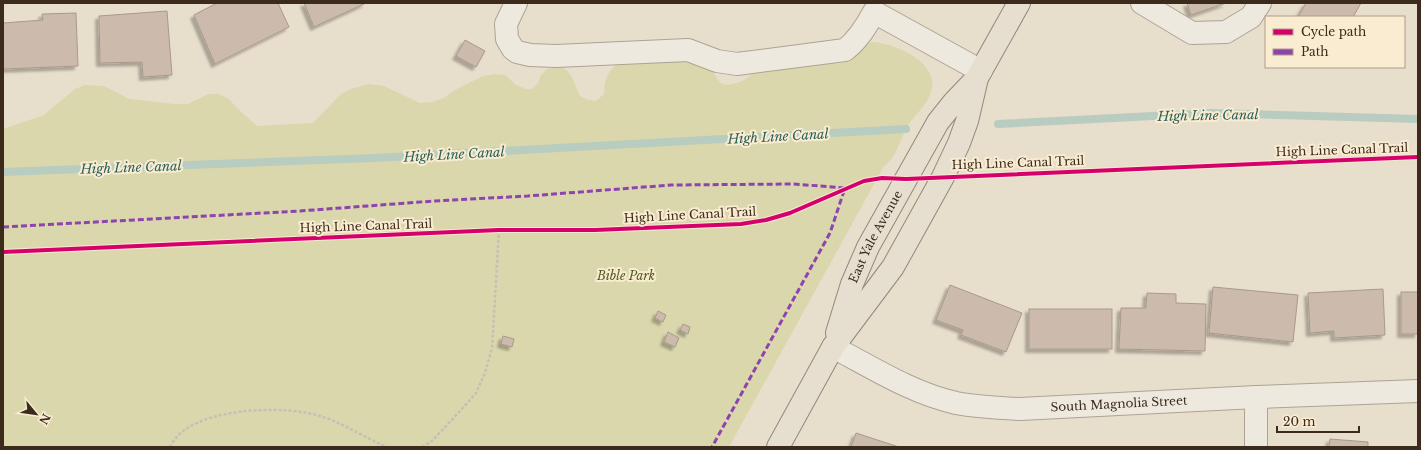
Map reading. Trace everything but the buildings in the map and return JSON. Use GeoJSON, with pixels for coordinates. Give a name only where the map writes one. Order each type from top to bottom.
{"type":"FeatureCollection","features":[{"type":"Feature","properties":{"kind":"main road","name":"East Yale Avenue"},"geometry":{"type":"LineString","coordinates":[[833,347],[852,284],[868,248],[938,122],[979,74],[1019,3]]}},
{"type":"Feature","properties":{"kind":"main road","name":"East Yale Avenue"},"geometry":{"type":"LineString","coordinates":[[778,447],[833,347],[890,272],[943,177],[959,143],[967,121],[979,74]]}},
{"type":"Feature","properties":{"kind":"street"},"geometry":{"type":"LineString","coordinates":[[516,3],[506,24],[507,38],[513,49],[517,52],[530,55],[556,56],[688,50],[717,62],[737,64],[845,50],[861,35],[874,12],[979,74]]}},
{"type":"Feature","properties":{"kind":"street"},"geometry":{"type":"LineString","coordinates":[[1142,3],[1192,33],[1226,32],[1251,17],[1260,3]]}},
{"type":"Feature","properties":{"kind":"street","name":"South Magnolia Street"},"geometry":{"type":"LineString","coordinates":[[833,347],[894,380],[940,398],[971,405],[1020,409],[1256,397],[1418,391]]}},
{"type":"Feature","properties":{"kind":"street"},"geometry":{"type":"LineString","coordinates":[[1256,397],[1256,447]]}},
{"type":"Feature","properties":{"kind":"path"},"geometry":{"type":"LineString","coordinates":[[422,447],[432,441],[462,410],[476,393],[485,373],[492,348],[499,230]]}},
{"type":"Feature","properties":{"kind":"path"},"geometry":{"type":"LineString","coordinates":[[491,231],[506,230]]}},
{"type":"Feature","properties":{"kind":"path"},"geometry":{"type":"LineString","coordinates":[[170,447],[182,431],[197,422],[218,416],[256,410],[291,410],[322,416],[387,447]]}},
{"type":"Feature","properties":{"kind":"green space","name":"Bible Park"},"geometry":{"type":"Polygon","coordinates":[[[872,42],[892,46],[914,56],[929,72],[932,82],[931,92],[927,102],[907,127],[891,159],[884,166],[729,447],[3,447],[3,129],[44,115],[75,89],[85,85],[104,86],[129,99],[175,104],[188,104],[209,94],[218,94],[229,99],[257,126],[313,123],[341,94],[351,89],[369,84],[384,86],[420,103],[432,102],[444,98],[455,90],[483,76],[496,74],[505,75],[516,85],[526,89],[532,89],[547,69],[563,67],[571,75],[580,96],[588,100],[596,101],[604,94],[605,82],[609,73],[614,67],[629,61],[693,60],[708,67],[718,80],[727,85],[742,81],[751,75],[758,68],[769,51],[774,48],[786,48],[836,64],[842,63],[851,58],[867,44],[872,42]]]}},
{"type":"Feature","properties":{"kind":"waterway","name":"High Line Canal"},"geometry":{"type":"LineString","coordinates":[[998,124],[1212,113],[1418,119]]}},
{"type":"Feature","properties":{"kind":"waterway","name":"High Line Canal"},"geometry":{"type":"LineString","coordinates":[[3,172],[375,158],[906,129]]}},
{"type":"Feature","properties":{"kind":"marked path"},"geometry":{"type":"LineString","coordinates":[[3,227],[300,211],[671,185],[794,184],[845,188],[830,233],[712,447]]}},
{"type":"Feature","properties":{"kind":"cycle path","name":"High Line Canal Trail"},"geometry":{"type":"LineString","coordinates":[[3,252],[499,230],[595,230],[741,224],[766,220],[790,213],[864,181],[882,178],[906,179],[1418,157]]}}]}
